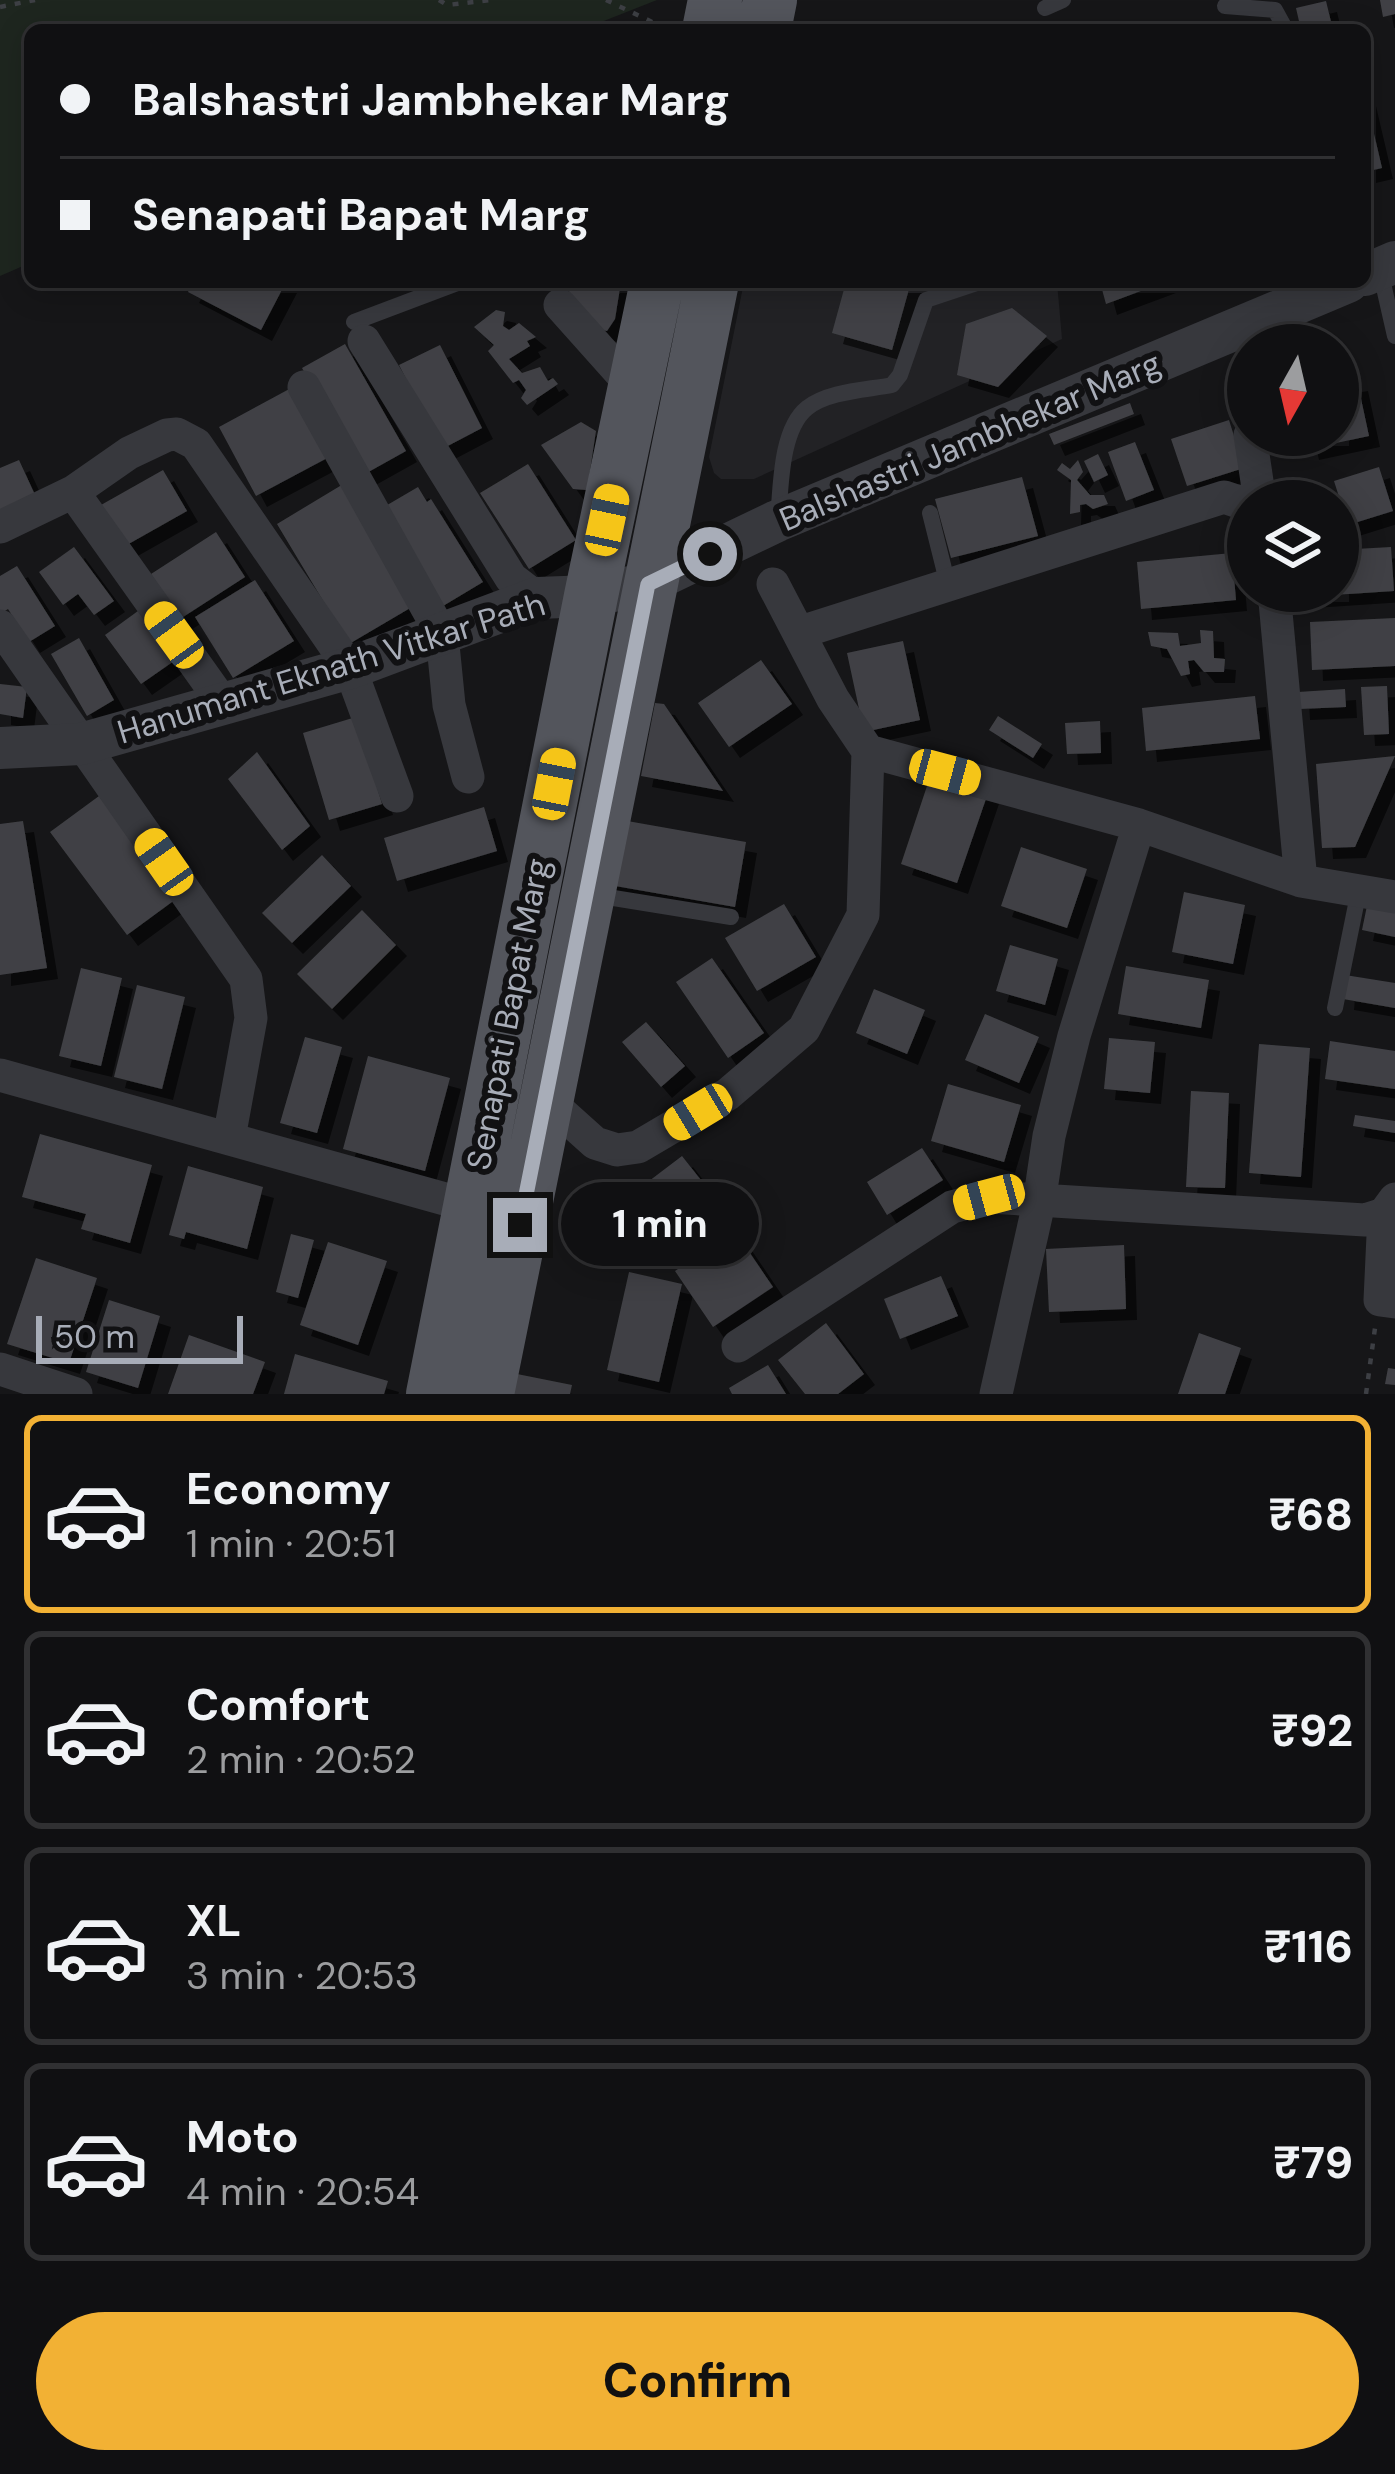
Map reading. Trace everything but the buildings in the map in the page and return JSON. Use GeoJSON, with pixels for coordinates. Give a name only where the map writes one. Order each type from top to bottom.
{"type":"FeatureCollection","features":[{"type":"Feature","properties":{"kind":"main road","name":"Senapati Bapat Marg"},"geometry":{"type":"LineString","coordinates":[[433,1394],[656,288]]}},
{"type":"Feature","properties":{"kind":"main road","name":"Senapati Bapat Marg"},"geometry":{"type":"LineString","coordinates":[[487,1394],[711,288]]}},
{"type":"Feature","properties":{"kind":"street","name":"Balshastri Jambhekar Marg"},"geometry":{"type":"LineString","coordinates":[[591,596],[648,584],[778,520],[1288,297],[1318,288]]}},
{"type":"Feature","properties":{"kind":"street"},"geometry":{"type":"LineString","coordinates":[[560,305],[635,389]]}},
{"type":"Feature","properties":{"kind":"street"},"geometry":{"type":"LineString","coordinates":[[359,331],[511,578],[537,598]]}},
{"type":"Feature","properties":{"kind":"street"},"geometry":{"type":"LineString","coordinates":[[304,387],[442,635],[449,705],[468,777]]}},
{"type":"Feature","properties":{"kind":"street"},"geometry":{"type":"LineString","coordinates":[[0,527],[73,492],[129,453],[167,435],[196,443],[350,668],[398,796]]}},
{"type":"Feature","properties":{"kind":"street"},"geometry":{"type":"LineString","coordinates":[[73,492],[225,706]]}},
{"type":"Feature","properties":{"kind":"street"},"geometry":{"type":"LineString","coordinates":[[801,632],[1227,498]]}},
{"type":"Feature","properties":{"kind":"street"},"geometry":{"type":"LineString","coordinates":[[546,1099],[595,1143],[617,1150],[638,1148],[728,1094],[804,1029],[863,915],[868,751],[833,699],[772,584]]}},
{"type":"Feature","properties":{"kind":"street","name":"Hanumant Eknath Vitkar Path"},"geometry":{"type":"LineString","coordinates":[[0,748],[81,744],[350,668],[537,598],[591,596]]}},
{"type":"Feature","properties":{"kind":"street"},"geometry":{"type":"LineString","coordinates":[[1276,612],[1301,881]]}},
{"type":"Feature","properties":{"kind":"street"},"geometry":{"type":"LineString","coordinates":[[0,626],[246,979],[251,1018],[230,1138]]}},
{"type":"Feature","properties":{"kind":"street"},"geometry":{"type":"LineString","coordinates":[[868,751],[1139,825],[1301,881],[1395,897]]}},
{"type":"Feature","properties":{"kind":"street"},"geometry":{"type":"LineString","coordinates":[[996,1394],[1074,1036],[1139,825]]}},
{"type":"Feature","properties":{"kind":"street"},"geometry":{"type":"LineString","coordinates":[[0,1075],[470,1206]]}},
{"type":"Feature","properties":{"kind":"street"},"geometry":{"type":"LineString","coordinates":[[738,1346],[952,1208],[989,1197],[1365,1220],[1389,1207],[1388,1301]]}},
{"type":"Feature","properties":{"kind":"street"},"geometry":{"type":"LineString","coordinates":[[0,1369],[76,1394]]}},
{"type":"Feature","properties":{"kind":"lane"},"geometry":{"type":"LineString","coordinates":[[1045,8],[1063,0]]}},
{"type":"Feature","properties":{"kind":"lane"},"geometry":{"type":"LineString","coordinates":[[1225,3],[1275,10],[1283,24]]}},
{"type":"Feature","properties":{"kind":"lane"},"geometry":{"type":"LineString","coordinates":[[1372,272],[1395,336]]}},
{"type":"Feature","properties":{"kind":"lane"},"geometry":{"type":"LineString","coordinates":[[359,331],[448,288]]}},
{"type":"Feature","properties":{"kind":"lane"},"geometry":{"type":"LineString","coordinates":[[778,520],[791,434],[799,417],[821,400],[892,385],[900,375],[926,300],[962,288]]}},
{"type":"Feature","properties":{"kind":"lane"},"geometry":{"type":"LineString","coordinates":[[930,513],[948,585]]}},
{"type":"Feature","properties":{"kind":"lane"},"geometry":{"type":"LineString","coordinates":[[1335,1008],[1359,890]]}},
{"type":"Feature","properties":{"kind":"lane"},"geometry":{"type":"LineString","coordinates":[[587,893],[730,917]]}},
{"type":"Feature","properties":{"kind":"path"},"geometry":{"type":"LineString","coordinates":[[0,7],[35,0]]}},
{"type":"Feature","properties":{"kind":"path"},"geometry":{"type":"LineString","coordinates":[[439,0],[447,4],[491,0]]}},
{"type":"Feature","properties":{"kind":"path"},"geometry":{"type":"LineString","coordinates":[[606,0],[656,24]]}},
{"type":"Feature","properties":{"kind":"path"},"geometry":{"type":"LineString","coordinates":[[1366,1394],[1388,1301]]}},
{"type":"Feature","properties":{"kind":"shaded area"},"geometry":{"type":"Polygon","coordinates":[[[0,0],[657,0],[596,24],[24,24],[24,266],[0,276],[0,0]]]}},
{"type":"Feature","properties":{"kind":"shaded area"},"geometry":{"type":"Polygon","coordinates":[[[743,288],[1058,288],[1062,339],[754,479],[721,479],[709,457],[743,288]]]}},
{"type":"Feature","properties":{"kind":"route"},"geometry":{"type":"LineString","coordinates":[[520,1225],[648,584],[710,554]]}}]}
